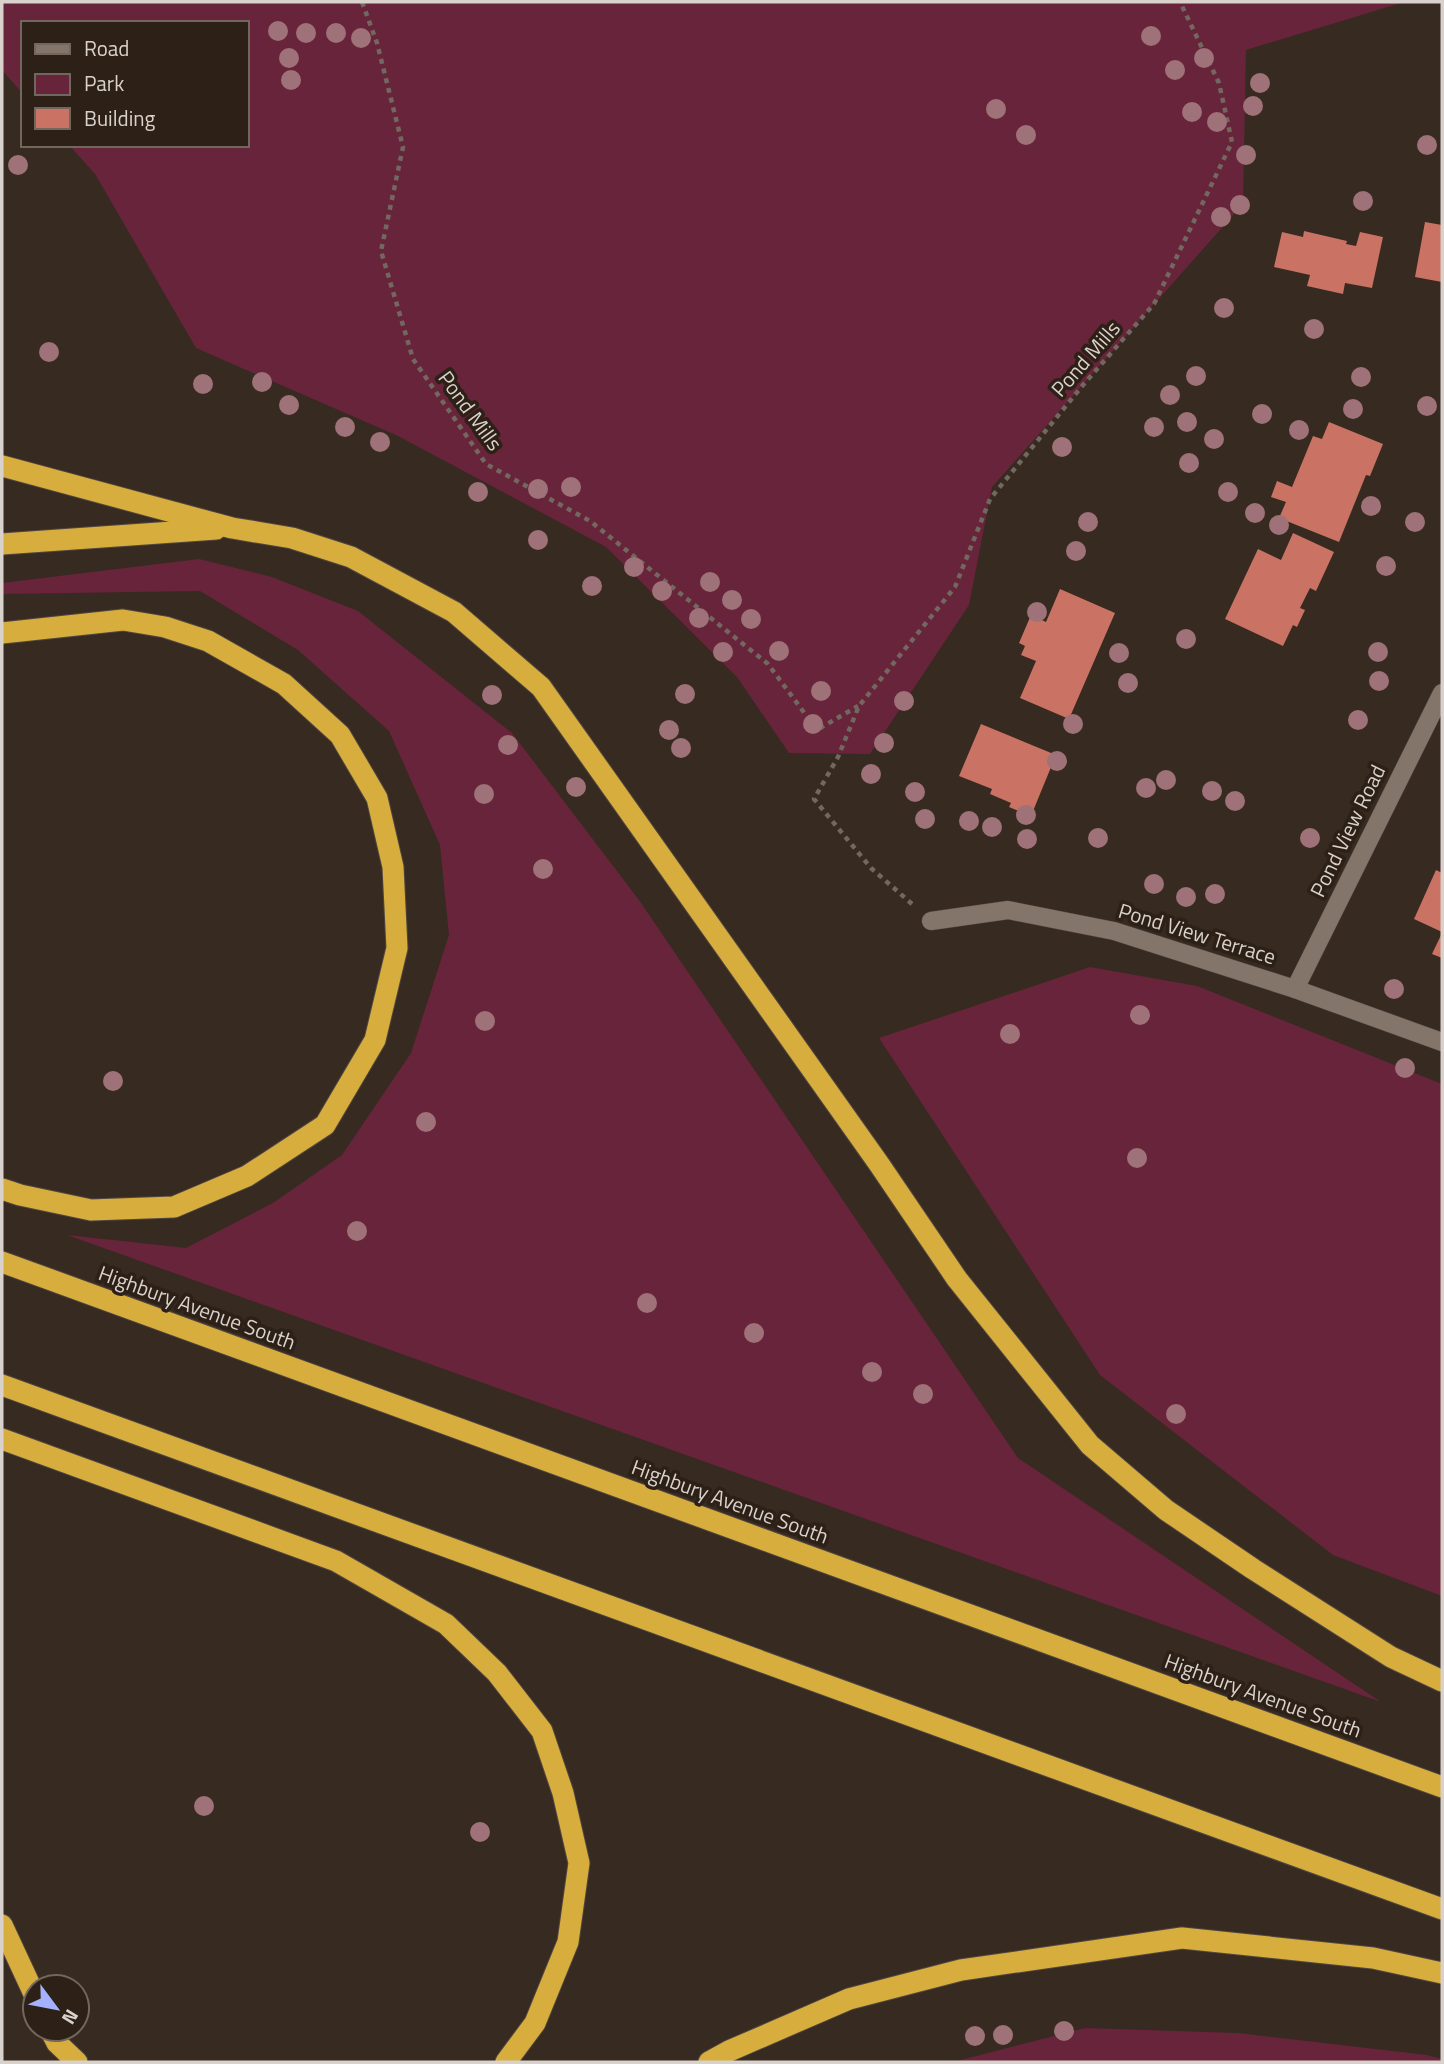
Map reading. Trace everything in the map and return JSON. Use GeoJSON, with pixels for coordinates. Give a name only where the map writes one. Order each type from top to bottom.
{"type":"FeatureCollection","features":[{"type":"Feature","properties":{"kind":"highway"},"geometry":{"type":"LineString","coordinates":[[2,466],[232,528],[292,538],[351,558],[454,612],[541,687],[879,1164],[957,1279],[1090,1445],[1166,1510],[1231,1554],[1391,1657],[1442,1681]]}},
{"type":"Feature","properties":{"kind":"highway"},"geometry":{"type":"LineString","coordinates":[[2,544],[232,528]]}},
{"type":"Feature","properties":{"kind":"highway"},"geometry":{"type":"LineString","coordinates":[[2,633],[123,620],[164,627],[208,641],[284,684],[340,735],[377,798],[393,867],[397,948],[375,1040],[326,1125],[247,1176],[174,1207],[91,1210],[2,1189]]}},
{"type":"Feature","properties":{"kind":"highway","name":"Highbury Avenue South"},"geometry":{"type":"LineString","coordinates":[[2,1262],[1442,1787]]}},
{"type":"Feature","properties":{"kind":"highway"},"geometry":{"type":"LineString","coordinates":[[2,1385],[1442,1909]]}},
{"type":"Feature","properties":{"kind":"highway"},"geometry":{"type":"LineString","coordinates":[[2,1439],[336,1561],[446,1623],[497,1673],[542,1731],[563,1793],[579,1863],[568,1942],[535,2023],[506,2062]]}},
{"type":"Feature","properties":{"kind":"highway"},"geometry":{"type":"LineString","coordinates":[[2,1925],[24,1973]]}},
{"type":"Feature","properties":{"kind":"highway"},"geometry":{"type":"LineString","coordinates":[[709,2062],[849,1999],[961,1970],[1182,1938],[1373,1958],[1442,1973]]}},
{"type":"Feature","properties":{"kind":"highway"},"geometry":{"type":"LineString","coordinates":[[57,2043],[77,2062]]}},
{"type":"Feature","properties":{"kind":"street","name":"Pond View Road"},"geometry":{"type":"LineString","coordinates":[[1295,989],[1442,693]]}},
{"type":"Feature","properties":{"kind":"street","name":"Pond View Terrace"},"geometry":{"type":"LineString","coordinates":[[931,921],[1008,910],[1114,931],[1295,989],[1442,1042]]}},
{"type":"Feature","properties":{"kind":"path","name":"Pond Mills"},"geometry":{"type":"LineString","coordinates":[[362,2],[377,43],[403,147],[381,251],[413,359],[486,464],[590,521],[768,664],[817,730],[859,706]]}},
{"type":"Feature","properties":{"kind":"path","name":"Pond Mills"},"geometry":{"type":"LineString","coordinates":[[931,921],[871,868],[814,799],[838,757],[859,706],[955,587],[990,499],[1083,385],[1154,304],[1232,142],[1219,83],[1180,2]]}},
{"type":"Feature","properties":{"kind":"green space"},"geometry":{"type":"Polygon","coordinates":[[[2,2],[1404,2],[1246,50],[1243,204],[992,487],[969,605],[870,754],[789,753],[737,677],[606,547],[398,436],[196,348],[95,174],[71,147],[248,147],[248,21],[21,21],[21,92],[2,70],[2,2]]]}},
{"type":"Feature","properties":{"kind":"green space"},"geometry":{"type":"Polygon","coordinates":[[[199,559],[272,577],[358,611],[512,733],[639,900],[1018,1458],[1381,1702],[67,1235],[186,1248],[273,1203],[342,1155],[411,1053],[449,935],[440,845],[389,731],[298,650],[200,591],[2,594],[2,583],[199,559]]]}},
{"type":"Feature","properties":{"kind":"green space"},"geometry":{"type":"Polygon","coordinates":[[[1090,967],[1197,986],[1442,1084],[1442,1596],[1333,1555],[1100,1375],[879,1038],[1090,967]]]}},
{"type":"Feature","properties":{"kind":"green space"},"geometry":{"type":"Polygon","coordinates":[[[1085,2028],[1238,2033],[1427,2055],[1442,2059],[1442,2062],[953,2062],[1085,2028]]]}},
{"type":"Feature","properties":{"kind":"building"},"geometry":{"type":"Polygon","coordinates":[[[1425,222],[1442,225],[1442,282],[1415,277],[1425,222]]]}},
{"type":"Feature","properties":{"kind":"building"},"geometry":{"type":"Polygon","coordinates":[[[1304,231],[1347,241],[1346,244],[1356,246],[1360,232],[1383,237],[1372,288],[1345,283],[1343,294],[1307,286],[1310,275],[1274,267],[1282,232],[1303,237],[1304,231]]]}},
{"type":"Feature","properties":{"kind":"building"},"geometry":{"type":"Polygon","coordinates":[[[1329,422],[1383,444],[1370,476],[1366,475],[1339,542],[1279,518],[1286,502],[1271,497],[1277,481],[1292,487],[1313,436],[1322,439],[1329,422]]]}},
{"type":"Feature","properties":{"kind":"building"},"geometry":{"type":"Polygon","coordinates":[[[1293,533],[1334,552],[1316,591],[1310,588],[1300,608],[1305,610],[1297,627],[1293,625],[1283,646],[1225,619],[1258,549],[1281,560],[1293,533]]]}},
{"type":"Feature","properties":{"kind":"building"},"geometry":{"type":"Polygon","coordinates":[[[1060,589],[1115,613],[1069,719],[1020,698],[1036,661],[1021,655],[1025,646],[1019,643],[1031,615],[1046,622],[1060,589]]]}},
{"type":"Feature","properties":{"kind":"building"},"geometry":{"type":"Polygon","coordinates":[[[981,724],[1056,755],[1031,816],[1009,807],[1011,803],[990,794],[992,789],[959,776],[981,724]]]}},
{"type":"Feature","properties":{"kind":"building"},"geometry":{"type":"Polygon","coordinates":[[[1436,870],[1442,873],[1442,932],[1414,919],[1436,870]]]}},
{"type":"Feature","properties":{"kind":"building"},"geometry":{"type":"Polygon","coordinates":[[[1442,933],[1442,958],[1432,954],[1442,933]]]}}]}
